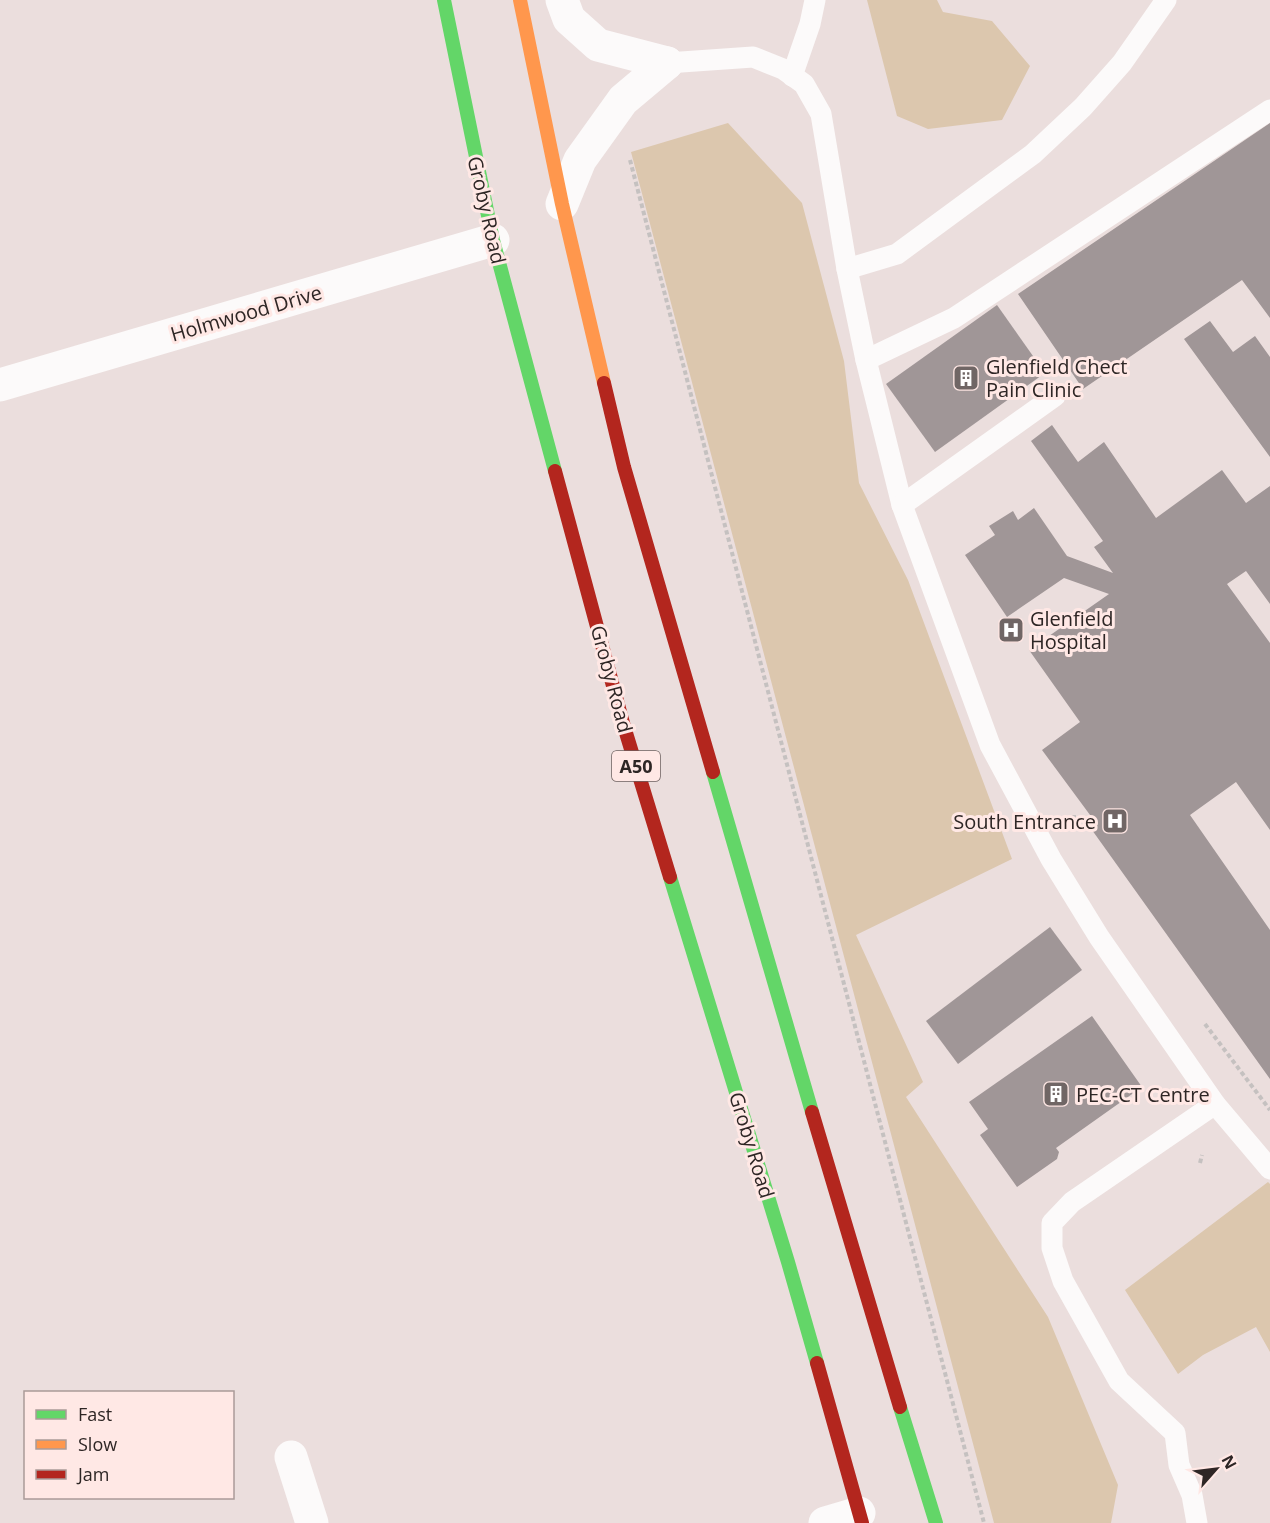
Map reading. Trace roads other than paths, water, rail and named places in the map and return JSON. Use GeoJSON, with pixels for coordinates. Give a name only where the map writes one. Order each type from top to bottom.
{"type":"FeatureCollection","features":[{"type":"Feature","properties":{"kind":"highway","name":"Groby Road"},"geometry":{"type":"LineString","coordinates":[[444,0],[493,240],[623,723],[788,1262],[861,1518]]}},
{"type":"Feature","properties":{"kind":"highway"},"geometry":{"type":"LineString","coordinates":[[520,0],[562,204],[624,467],[868,1302],[936,1523]]}},
{"type":"Feature","properties":{"kind":"street"},"geometry":{"type":"LineString","coordinates":[[562,0],[569,19],[598,45],[667,63]]}},
{"type":"Feature","properties":{"kind":"street"},"geometry":{"type":"LineString","coordinates":[[562,204],[580,160],[623,100],[667,63]]}},
{"type":"Feature","properties":{"kind":"street","name":"Holmwood Drive"},"geometry":{"type":"LineString","coordinates":[[0,385],[493,240]]}},
{"type":"Feature","properties":{"kind":"street"},"geometry":{"type":"LineString","coordinates":[[291,1457],[312,1523]]}},
{"type":"Feature","properties":{"kind":"street"},"geometry":{"type":"LineString","coordinates":[[825,1523],[861,1518]]}},
{"type":"Feature","properties":{"kind":"lane"},"geometry":{"type":"LineString","coordinates":[[792,76],[810,24],[815,0]]}},
{"type":"Feature","properties":{"kind":"lane"},"geometry":{"type":"LineString","coordinates":[[847,269],[897,254],[1034,154],[1083,107],[1122,63],[1166,0]]}},
{"type":"Feature","properties":{"kind":"lane"},"geometry":{"type":"LineString","coordinates":[[667,63],[753,57],[783,69],[804,84],[821,114],[847,269],[866,360],[902,506],[990,745],[1051,859],[1099,937],[1215,1104],[1270,1169]]}},
{"type":"Feature","properties":{"kind":"lane"},"geometry":{"type":"LineString","coordinates":[[866,360],[954,318],[1270,110]]}},
{"type":"Feature","properties":{"kind":"lane"},"geometry":{"type":"LineString","coordinates":[[902,506],[1055,396]]}},
{"type":"Feature","properties":{"kind":"lane"},"geometry":{"type":"LineString","coordinates":[[1197,1523],[1192,1495],[1179,1465],[1175,1433],[1119,1381],[1063,1281],[1052,1248],[1052,1223],[1072,1202],[1215,1104]]}},
{"type":"Feature","properties":{"kind":"place","name":"Glenfield Chect Pain Clinic"},"geometry":{"type":"Point","coordinates":[966,378]}},
{"type":"Feature","properties":{"kind":"place","name":"Glenfield Hospital"},"geometry":{"type":"Point","coordinates":[1011,630]}},
{"type":"Feature","properties":{"kind":"place","name":"South Entrance"},"geometry":{"type":"Point","coordinates":[1115,821]}},
{"type":"Feature","properties":{"kind":"place","name":"PEC-CT Centre"},"geometry":{"type":"Point","coordinates":[1056,1094]}}]}
